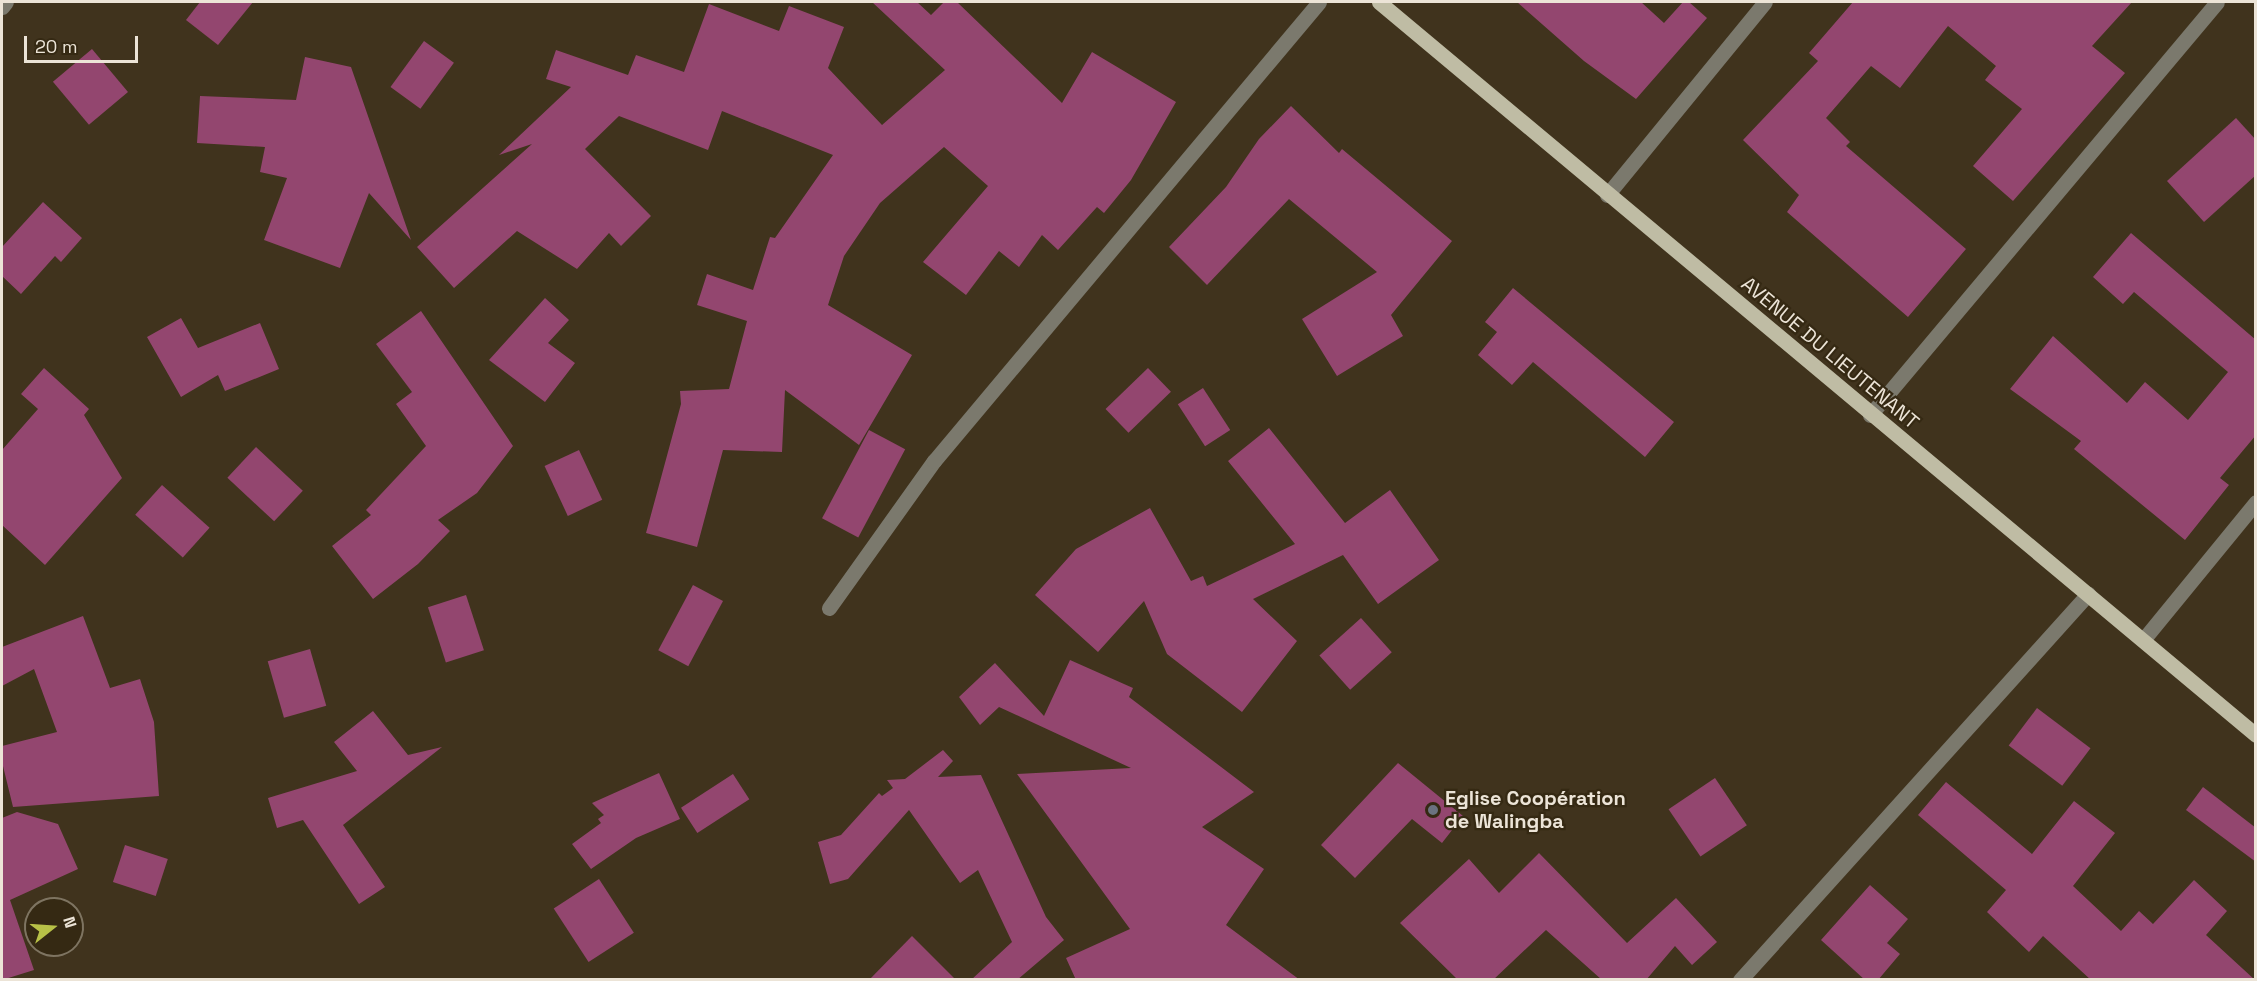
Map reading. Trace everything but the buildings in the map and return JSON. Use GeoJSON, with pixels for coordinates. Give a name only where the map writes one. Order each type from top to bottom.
{"type":"FeatureCollection","features":[{"type":"Feature","properties":{"kind":"main road","name":"AVENUE DU LIEUTENANT"},"geometry":{"type":"LineString","coordinates":[[1379,2],[1870,415],[2256,735]]}},
{"type":"Feature","properties":{"kind":"street"},"geometry":{"type":"LineString","coordinates":[[2,7],[6,2]]}},
{"type":"Feature","properties":{"kind":"street"},"geometry":{"type":"LineString","coordinates":[[829,608],[934,461],[1320,2]]}},
{"type":"Feature","properties":{"kind":"street"},"geometry":{"type":"LineString","coordinates":[[1607,195],[1765,2]]}},
{"type":"Feature","properties":{"kind":"street"},"geometry":{"type":"LineString","coordinates":[[1870,415],[2217,2]]}},
{"type":"Feature","properties":{"kind":"street"},"geometry":{"type":"LineString","coordinates":[[2143,640],[2256,502]]}},
{"type":"Feature","properties":{"kind":"street"},"geometry":{"type":"LineString","coordinates":[[1740,980],[2088,594]]}},
{"type":"Feature","properties":{"kind":"place","name":"Eglise Coopération de Walingba"},"geometry":{"type":"Point","coordinates":[1433,810]}}]}
